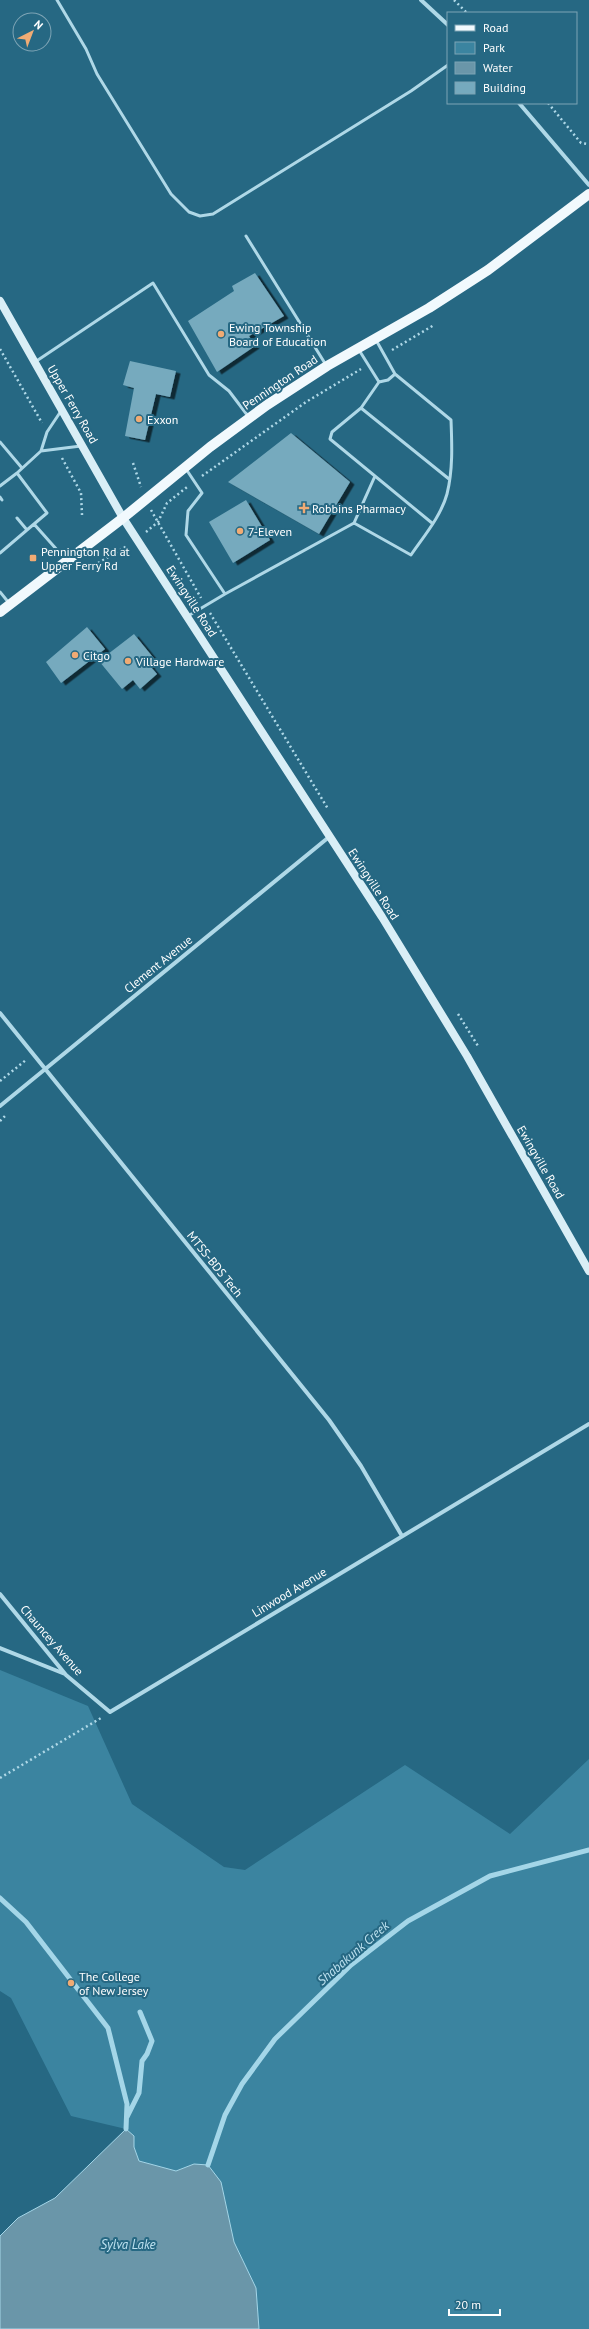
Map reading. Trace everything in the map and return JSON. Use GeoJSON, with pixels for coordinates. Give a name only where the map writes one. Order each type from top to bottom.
{"type":"FeatureCollection","features":[{"type":"Feature","properties":{"kind":"main road","name":"Pennington Road"},"geometry":{"type":"LineString","coordinates":[[0,612],[123,518],[249,418],[327,366],[429,308],[488,270],[589,194]]}},
{"type":"Feature","properties":{"kind":"main road","name":"Upper Ferry Road"},"geometry":{"type":"LineString","coordinates":[[0,301],[123,518]]}},
{"type":"Feature","properties":{"kind":"main road","name":"Ewingville Road"},"geometry":{"type":"LineString","coordinates":[[123,518],[382,917],[462,1049],[589,1272]]}},
{"type":"Feature","properties":{"kind":"street"},"geometry":{"type":"LineString","coordinates":[[421,0],[447,24]]}},
{"type":"Feature","properties":{"kind":"street"},"geometry":{"type":"LineString","coordinates":[[520,104],[589,185]]}},
{"type":"Feature","properties":{"kind":"street","name":"Clement Avenue"},"geometry":{"type":"LineString","coordinates":[[0,1106],[329,837]]}},
{"type":"Feature","properties":{"kind":"street","name":"MTSS-BDS Tech"},"geometry":{"type":"LineString","coordinates":[[0,1013],[329,1420],[361,1466],[402,1536]]}},
{"type":"Feature","properties":{"kind":"street","name":"Linwood Avenue"},"geometry":{"type":"LineString","coordinates":[[110,1712],[589,1424]]}},
{"type":"Feature","properties":{"kind":"street","name":"Chauncey Avenue"},"geometry":{"type":"LineString","coordinates":[[0,1594],[66,1675],[110,1712]]}},
{"type":"Feature","properties":{"kind":"street"},"geometry":{"type":"LineString","coordinates":[[0,1648],[66,1675]]}},
{"type":"Feature","properties":{"kind":"lane"},"geometry":{"type":"LineString","coordinates":[[57,0],[86,49],[97,74],[171,194],[189,212],[200,216],[213,214],[411,91],[447,66]]}},
{"type":"Feature","properties":{"kind":"lane"},"geometry":{"type":"LineString","coordinates":[[246,236],[327,366]]}},
{"type":"Feature","properties":{"kind":"lane"},"geometry":{"type":"LineString","coordinates":[[35,362],[153,283],[209,375],[229,391],[249,418]]}},
{"type":"Feature","properties":{"kind":"lane"},"geometry":{"type":"LineString","coordinates":[[354,523],[411,555],[432,523],[447,495],[453,452],[451,420],[395,374],[375,338]]}},
{"type":"Feature","properties":{"kind":"lane"},"geometry":{"type":"LineString","coordinates":[[358,348],[379,382]]}},
{"type":"Feature","properties":{"kind":"lane"},"geometry":{"type":"LineString","coordinates":[[395,374],[388,380],[379,382],[361,408],[332,432],[330,439],[432,523]]}},
{"type":"Feature","properties":{"kind":"lane"},"geometry":{"type":"LineString","coordinates":[[361,408],[449,479]]}},
{"type":"Feature","properties":{"kind":"lane"},"geometry":{"type":"LineString","coordinates":[[0,486],[41,451],[48,432],[62,409]]}},
{"type":"Feature","properties":{"kind":"lane"},"geometry":{"type":"LineString","coordinates":[[0,442],[22,468]]}},
{"type":"Feature","properties":{"kind":"lane"},"geometry":{"type":"LineString","coordinates":[[41,451],[83,446]]}},
{"type":"Feature","properties":{"kind":"lane"},"geometry":{"type":"LineString","coordinates":[[185,468],[202,493],[188,511],[186,536],[225,594]]}},
{"type":"Feature","properties":{"kind":"lane"},"geometry":{"type":"LineString","coordinates":[[1,551],[47,513],[16,473]]}},
{"type":"Feature","properties":{"kind":"lane"},"geometry":{"type":"LineString","coordinates":[[188,616],[354,523],[375,476]]}},
{"type":"Feature","properties":{"kind":"lane"},"geometry":{"type":"LineString","coordinates":[[17,518],[27,530]]}},
{"type":"Feature","properties":{"kind":"lane"},"geometry":{"type":"LineString","coordinates":[[34,524],[67,561]]}},
{"type":"Feature","properties":{"kind":"lane"},"geometry":{"type":"LineString","coordinates":[[0,592],[10,605]]}},
{"type":"Feature","properties":{"kind":"path"},"geometry":{"type":"LineString","coordinates":[[454,0],[466,12]]}},
{"type":"Feature","properties":{"kind":"path"},"geometry":{"type":"LineString","coordinates":[[549,104],[581,143],[589,144]]}},
{"type":"Feature","properties":{"kind":"path"},"geometry":{"type":"LineString","coordinates":[[384,354],[434,325]]}},
{"type":"Feature","properties":{"kind":"path"},"geometry":{"type":"LineString","coordinates":[[98,563],[137,539],[158,522],[167,503],[195,481],[306,402],[368,364]]}},
{"type":"Feature","properties":{"kind":"path"},"geometry":{"type":"LineString","coordinates":[[133,463],[146,500],[158,522],[206,606],[332,815]]}},
{"type":"Feature","properties":{"kind":"path"},"geometry":{"type":"LineString","coordinates":[[457,1013],[478,1046]]}},
{"type":"Feature","properties":{"kind":"path"},"geometry":{"type":"LineString","coordinates":[[0,1081],[33,1054]]}},
{"type":"Feature","properties":{"kind":"path"},"geometry":{"type":"LineString","coordinates":[[0,1778],[110,1712]]}},
{"type":"Feature","properties":{"kind":"green space"},"geometry":{"type":"Polygon","coordinates":[[[0,1670],[88,1706],[132,1804],[224,1867],[245,1870],[405,1765],[510,1834],[589,1759],[589,2329],[259,2329],[256,2288],[234,2242],[221,2182],[194,2164],[176,2171],[139,2161],[134,2147],[134,2136],[126,2129],[71,2116],[11,1998],[0,1991],[0,1670]]]}},
{"type":"Feature","properties":{"kind":"water","name":"Sylva Lake"},"geometry":{"type":"Polygon","coordinates":[[[126,2129],[134,2136],[134,2147],[139,2161],[176,2171],[194,2164],[208,2165],[221,2182],[234,2242],[256,2288],[259,2329],[0,2329],[0,2236],[18,2218],[55,2198],[126,2129]]]}},
{"type":"Feature","properties":{"kind":"building"},"geometry":{"type":"Polygon","coordinates":[[[255,273],[284,316],[249,336],[255,346],[217,372],[188,321],[234,291],[232,286],[255,273]]]}},
{"type":"Feature","properties":{"kind":"building"},"geometry":{"type":"Polygon","coordinates":[[[130,361],[176,371],[170,397],[156,394],[145,440],[125,436],[134,388],[123,385],[130,361]]]}},
{"type":"Feature","properties":{"kind":"building","name":"Robbins Pharmacy"},"geometry":{"type":"Polygon","coordinates":[[[291,433],[350,482],[319,534],[228,482],[291,433]]]}},
{"type":"Feature","properties":{"kind":"building","name":"7-Eleven"},"geometry":{"type":"Polygon","coordinates":[[[246,500],[270,540],[233,563],[209,522],[246,500]]]}},
{"type":"Feature","properties":{"kind":"building","name":"Citgo"},"geometry":{"type":"Polygon","coordinates":[[[87,627],[105,649],[61,683],[46,662],[87,627]]]}},
{"type":"Feature","properties":{"kind":"building","name":"Village Hardware"},"geometry":{"type":"Polygon","coordinates":[[[134,634],[156,661],[150,666],[157,674],[140,689],[133,680],[122,689],[99,661],[134,634]]]}},
{"type":"Feature","properties":{"kind":"waterway","name":"Shabakunk Creek"},"geometry":{"type":"LineString","coordinates":[[208,2165],[225,2115],[242,2084],[275,2039],[351,1965],[408,1921],[490,1876],[589,1850]]}},
{"type":"Feature","properties":{"kind":"waterway"},"geometry":{"type":"LineString","coordinates":[[0,1898],[26,1922],[108,2028],[127,2104],[126,2129]]}},
{"type":"Feature","properties":{"kind":"waterway"},"geometry":{"type":"LineString","coordinates":[[127,2117],[139,2093],[142,2061],[147,2054],[152,2041],[140,2012]]}},
{"type":"Feature","properties":{"kind":"place","name":"Ewing Township Board of Education"},"geometry":{"type":"Point","coordinates":[221,334]}},
{"type":"Feature","properties":{"kind":"place","name":"Exxon"},"geometry":{"type":"Point","coordinates":[139,419]}},
{"type":"Feature","properties":{"kind":"place","name":"Robbins Pharmacy"},"geometry":{"type":"Point","coordinates":[304,508]}},
{"type":"Feature","properties":{"kind":"place","name":"7-Eleven"},"geometry":{"type":"Point","coordinates":[240,531]}},
{"type":"Feature","properties":{"kind":"place","name":"Pennington Rd at Upper Ferry Rd"},"geometry":{"type":"Point","coordinates":[33,558]}},
{"type":"Feature","properties":{"kind":"place","name":"Citgo"},"geometry":{"type":"Point","coordinates":[75,655]}},
{"type":"Feature","properties":{"kind":"place","name":"Village Hardware"},"geometry":{"type":"Point","coordinates":[128,661]}},
{"type":"Feature","properties":{"kind":"place","name":"The College of New Jersey"},"geometry":{"type":"Point","coordinates":[71,1983]}}]}
